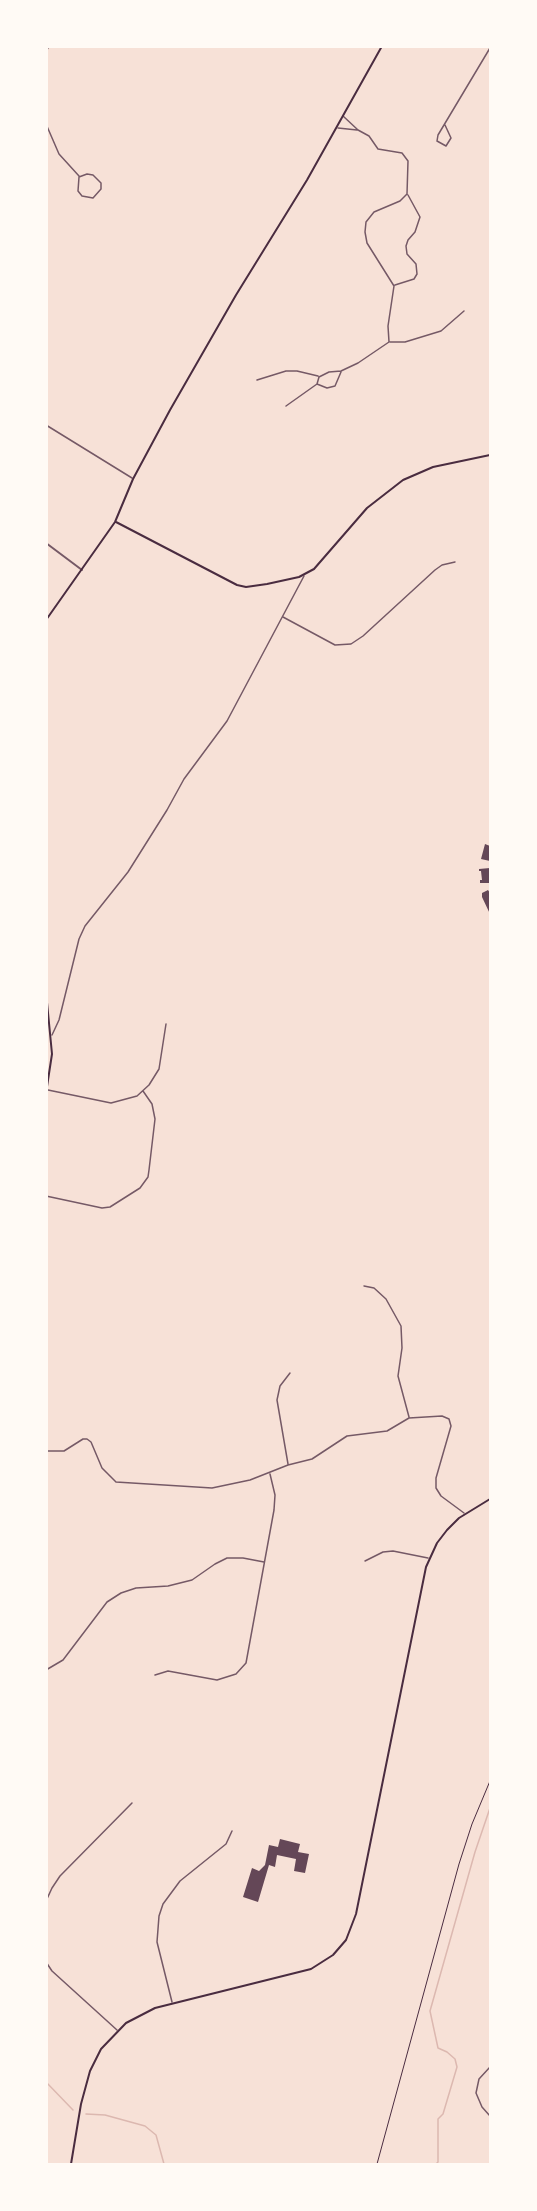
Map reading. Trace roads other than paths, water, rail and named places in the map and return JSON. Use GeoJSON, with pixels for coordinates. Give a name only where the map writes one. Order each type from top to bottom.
{"type":"FeatureCollection","features":[{"type":"Feature","properties":{"kind":"main road"},"geometry":{"type":"LineString","coordinates":[[46,620],[115,522],[133,479],[204,351],[382,46]]}},
{"type":"Feature","properties":{"kind":"main road"},"geometry":{"type":"LineString","coordinates":[[115,522],[237,585],[253,586],[304,575],[325,558],[367,508],[403,480],[433,467],[490,455]]}},
{"type":"Feature","properties":{"kind":"main road"},"geometry":{"type":"LineString","coordinates":[[46,992],[52,1062],[47,1091]]}},
{"type":"Feature","properties":{"kind":"main road"},"geometry":{"type":"LineString","coordinates":[[71,2164],[87,2079],[101,2049],[117,2030],[143,2013],[172,2003],[311,1969],[333,1955],[346,1940],[356,1914],[429,1558],[441,1537],[465,1515],[490,1499]]}},
{"type":"Feature","properties":{"kind":"street"},"geometry":{"type":"LineString","coordinates":[[46,51],[49,46]]}},
{"type":"Feature","properties":{"kind":"street"},"geometry":{"type":"LineString","coordinates":[[445,125],[451,138],[446,146],[437,139],[445,125],[490,48]]}},
{"type":"Feature","properties":{"kind":"street"},"geometry":{"type":"LineString","coordinates":[[343,116],[358,130],[369,136],[383,151],[398,152],[405,156],[408,172],[407,194],[420,217],[419,224],[406,246],[407,254],[416,264],[417,274],[414,279],[394,286]]}},
{"type":"Feature","properties":{"kind":"street"},"geometry":{"type":"LineString","coordinates":[[46,124],[59,154],[79,177],[78,191],[82,196],[93,198],[98,194],[101,189],[97,178],[87,174],[79,177]]}},
{"type":"Feature","properties":{"kind":"street"},"geometry":{"type":"LineString","coordinates":[[336,127],[358,130]]}},
{"type":"Feature","properties":{"kind":"street"},"geometry":{"type":"LineString","coordinates":[[389,342],[388,326],[394,286],[367,243],[366,222],[374,212],[400,201],[407,194]]}},
{"type":"Feature","properties":{"kind":"street"},"geometry":{"type":"LineString","coordinates":[[257,380],[286,371],[297,370],[319,377],[329,372],[341,371],[358,363],[389,342],[405,342],[441,331],[464,311]]}},
{"type":"Feature","properties":{"kind":"street"},"geometry":{"type":"LineString","coordinates":[[318,384],[327,388],[335,386],[341,371]]}},
{"type":"Feature","properties":{"kind":"street"},"geometry":{"type":"LineString","coordinates":[[286,406],[318,384],[319,377]]}},
{"type":"Feature","properties":{"kind":"street"},"geometry":{"type":"LineString","coordinates":[[46,425],[133,479]]}},
{"type":"Feature","properties":{"kind":"street"},"geometry":{"type":"LineString","coordinates":[[46,543],[82,570]]}},
{"type":"Feature","properties":{"kind":"street"},"geometry":{"type":"LineString","coordinates":[[282,617],[330,643],[341,646],[351,644],[363,636],[435,570],[442,565],[455,562]]}},
{"type":"Feature","properties":{"kind":"street"},"geometry":{"type":"LineString","coordinates":[[51,1036],[60,1020],[79,939],[85,926],[128,872],[184,778],[226,721],[304,575]]}},
{"type":"Feature","properties":{"kind":"street"},"geometry":{"type":"LineString","coordinates":[[47,1091],[111,1103],[131,1099],[143,1091],[159,1069],[166,1024]]}},
{"type":"Feature","properties":{"kind":"street"},"geometry":{"type":"LineString","coordinates":[[46,1196],[102,1208],[110,1207],[140,1188],[148,1177],[155,1119],[152,1104],[143,1091]]}},
{"type":"Feature","properties":{"kind":"street"},"geometry":{"type":"LineString","coordinates":[[364,1286],[374,1288],[387,1299],[401,1326],[402,1348],[398,1376],[409,1418]]}},
{"type":"Feature","properties":{"kind":"street"},"geometry":{"type":"LineString","coordinates":[[288,1465],[277,1400],[280,1386],[290,1373]]}},
{"type":"Feature","properties":{"kind":"street"},"geometry":{"type":"LineString","coordinates":[[46,1451],[64,1451],[82,1439],[87,1439],[91,1442],[102,1468],[112,1479],[123,1484],[212,1488],[228,1486],[312,1459],[347,1436],[387,1431],[409,1418],[437,1416],[449,1419],[450,1432],[436,1478],[436,1488],[441,1496],[465,1515]]}},
{"type":"Feature","properties":{"kind":"street"},"geometry":{"type":"LineString","coordinates":[[155,1675],[168,1671],[217,1680],[229,1678],[241,1670],[246,1663],[250,1652],[275,1503],[269,1473]]}},
{"type":"Feature","properties":{"kind":"street"},"geometry":{"type":"LineString","coordinates":[[365,1561],[383,1552],[393,1551],[429,1558]]}},
{"type":"Feature","properties":{"kind":"street"},"geometry":{"type":"LineString","coordinates":[[46,1670],[63,1659],[107,1602],[121,1593],[135,1588],[168,1586],[192,1580],[227,1558],[265,1562]]}},
{"type":"Feature","properties":{"kind":"street"},"geometry":{"type":"LineString","coordinates":[[46,1901],[60,1876],[132,1803]]}},
{"type":"Feature","properties":{"kind":"street"},"geometry":{"type":"LineString","coordinates":[[172,2003],[157,1942],[157,1928],[163,1904],[170,1891],[180,1881],[226,1844],[232,1831]]}},
{"type":"Feature","properties":{"kind":"street"},"geometry":{"type":"LineString","coordinates":[[46,1962],[52,1971],[117,2030]]}},
{"type":"Feature","properties":{"kind":"street"},"geometry":{"type":"LineString","coordinates":[[490,2067],[479,2079],[476,2093],[482,2107],[490,2116]]}},
{"type":"Feature","properties":{"kind":"waterway"},"geometry":{"type":"LineString","coordinates":[[436,2164],[438,2162],[438,2119],[443,2114],[457,2067],[455,2059],[438,2048],[430,2011],[475,1852],[490,1808]]}},
{"type":"Feature","properties":{"kind":"waterway"},"geometry":{"type":"LineString","coordinates":[[46,2082],[73,2110]]}},
{"type":"Feature","properties":{"kind":"waterway"},"geometry":{"type":"LineString","coordinates":[[86,2114],[105,2115],[145,2126],[156,2135],[164,2164]]}}]}
